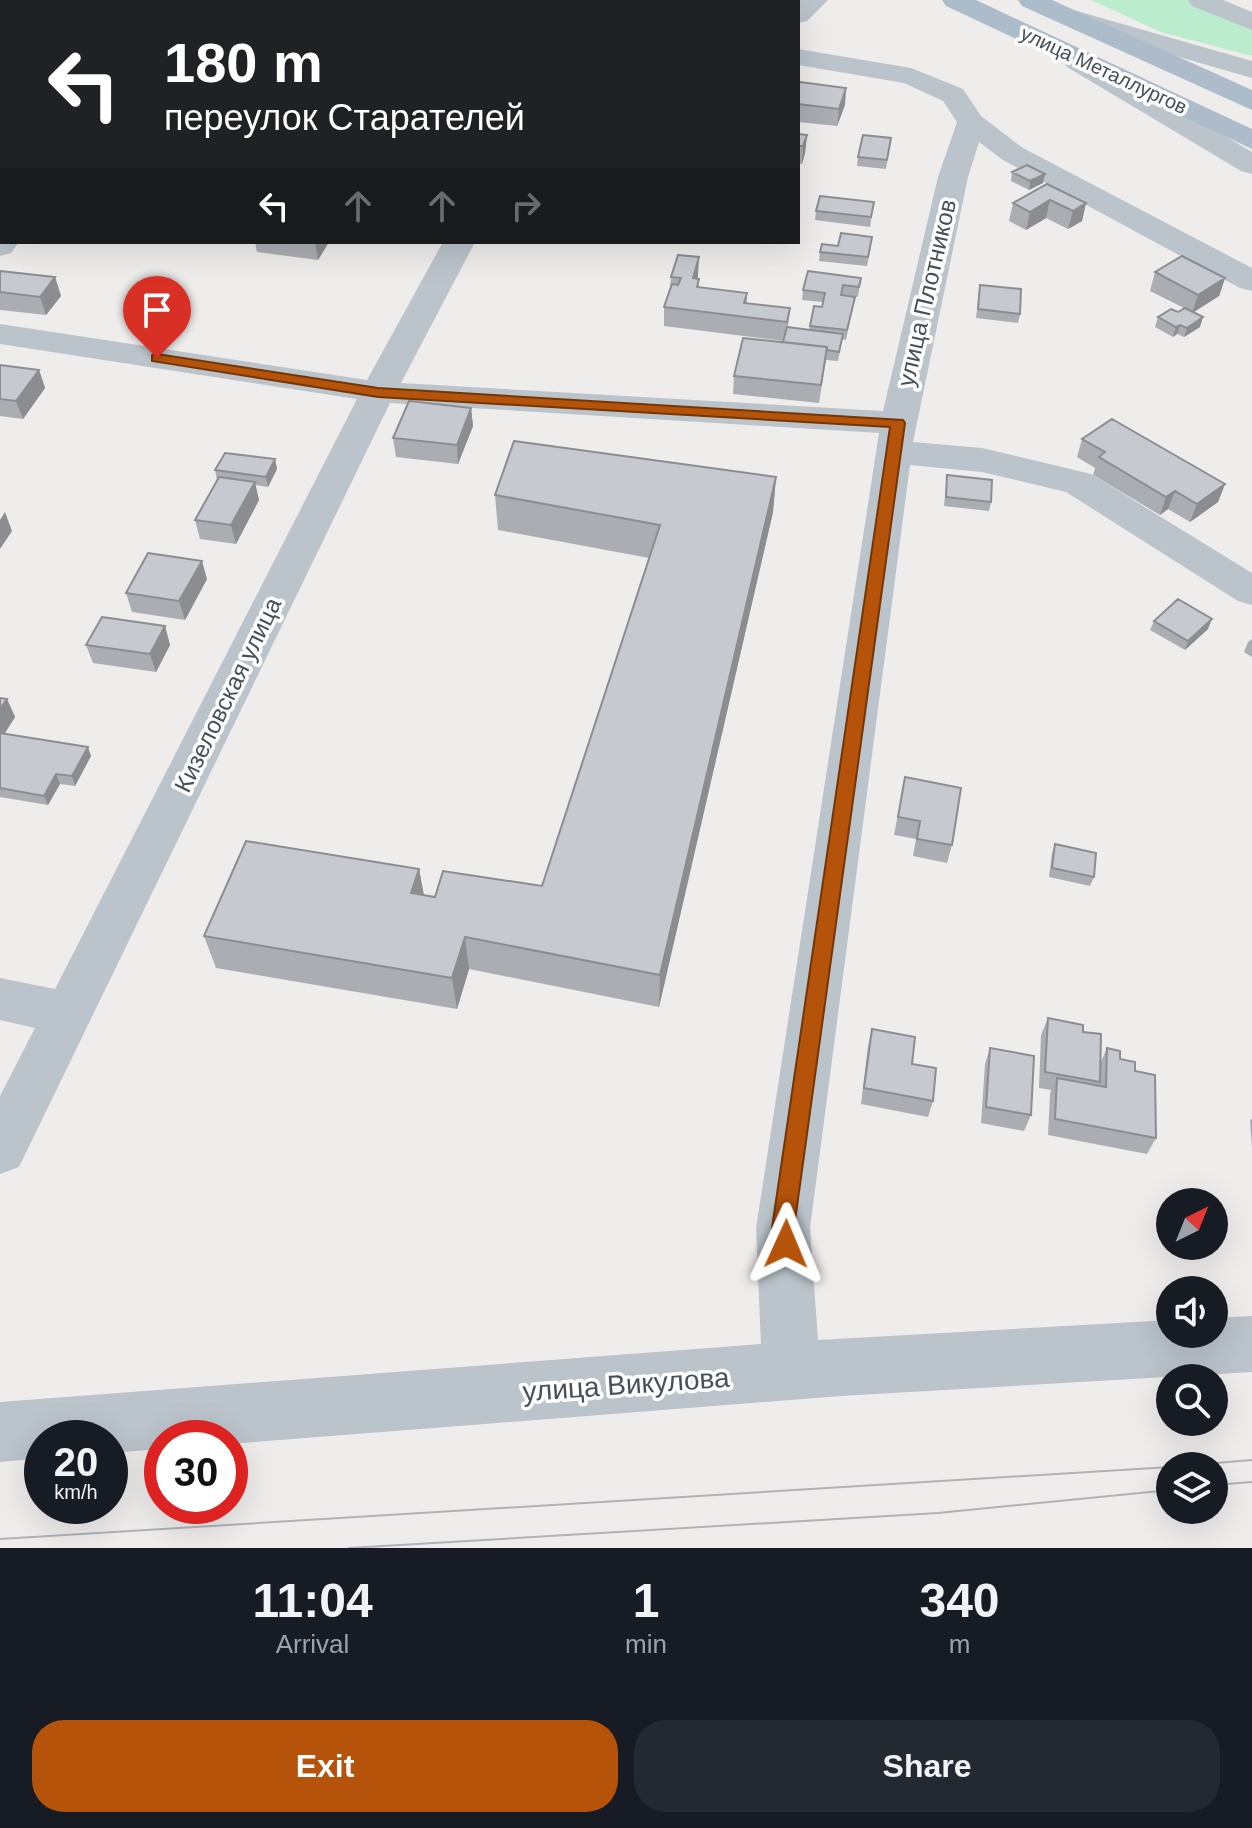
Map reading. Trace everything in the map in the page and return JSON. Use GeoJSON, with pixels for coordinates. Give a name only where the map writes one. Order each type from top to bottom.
{"type":"FeatureCollection","features":[{"type":"Feature","properties":{"kind":"main road","name":"улица Металлургов"},"geometry":{"type":"LineString","coordinates":[[955,0],[1252,140]]}},
{"type":"Feature","properties":{"kind":"main road","name":"улица Металлургов"},"geometry":{"type":"LineString","coordinates":[[1031,0],[1252,101]]}},
{"type":"Feature","properties":{"kind":"street"},"geometry":{"type":"LineString","coordinates":[[800,13],[815,0]]}},
{"type":"Feature","properties":{"kind":"street"},"geometry":{"type":"LineString","coordinates":[[1201,0],[1252,22]]}},
{"type":"Feature","properties":{"kind":"street"},"geometry":{"type":"LineString","coordinates":[[1067,16],[1252,70]]}},
{"type":"Feature","properties":{"kind":"street"},"geometry":{"type":"LineString","coordinates":[[1058,49],[1252,165]]}},
{"type":"Feature","properties":{"kind":"street"},"geometry":{"type":"LineString","coordinates":[[800,57],[911,76],[953,95],[971,122],[1013,154],[1252,281]]}},
{"type":"Feature","properties":{"kind":"street","name":"улица Плотников"},"geometry":{"type":"LineString","coordinates":[[791,1371],[783,1228],[896,438],[953,177],[971,122]]}},
{"type":"Feature","properties":{"kind":"street"},"geometry":{"type":"LineString","coordinates":[[953,177],[1013,154]]}},
{"type":"Feature","properties":{"kind":"street","name":"Кизеловская улица"},"geometry":{"type":"LineString","coordinates":[[0,1150],[378,392],[458,244]]}},
{"type":"Feature","properties":{"kind":"street"},"geometry":{"type":"LineString","coordinates":[[0,334],[378,392],[896,438],[1078,483],[1252,591]]}},
{"type":"Feature","properties":{"kind":"street"},"geometry":{"type":"LineString","coordinates":[[0,999],[70,1014]]}},
{"type":"Feature","properties":{"kind":"street","name":"улица Викулова"},"geometry":{"type":"LineString","coordinates":[[0,1432],[791,1371],[1252,1344]]}},
{"type":"Feature","properties":{"kind":"green space"},"geometry":{"type":"Polygon","coordinates":[[[1091,0],[1190,0],[1252,27],[1252,56],[1161,32],[1091,0]]]}},
{"type":"Feature","properties":{"kind":"building"},"geometry":{"type":"Polygon","coordinates":[[[800,82],[846,88],[839,109],[800,104],[800,82]]]}},
{"type":"Feature","properties":{"kind":"building"},"geometry":{"type":"Polygon","coordinates":[[[800,134],[807,135],[803,146],[800,146],[800,134]]]}},
{"type":"Feature","properties":{"kind":"building"},"geometry":{"type":"Polygon","coordinates":[[[863,135],[891,138],[887,160],[858,157],[863,135]]]}},
{"type":"Feature","properties":{"kind":"building"},"geometry":{"type":"Polygon","coordinates":[[[1027,165],[1045,174],[1030,181],[1012,172],[1027,165]]]}},
{"type":"Feature","properties":{"kind":"building"},"geometry":{"type":"Polygon","coordinates":[[[1047,184],[1086,203],[1073,211],[1050,200],[1030,212],[1013,203],[1047,184]]]}},
{"type":"Feature","properties":{"kind":"building"},"geometry":{"type":"Polygon","coordinates":[[[820,196],[874,202],[871,217],[816,211],[820,196]]]}},
{"type":"Feature","properties":{"kind":"building"},"geometry":{"type":"Polygon","coordinates":[[[841,233],[872,237],[868,257],[820,252],[822,244],[838,246],[841,233]]]}},
{"type":"Feature","properties":{"kind":"building"},"geometry":{"type":"Polygon","coordinates":[[[678,255],[699,257],[693,278],[699,279],[697,287],[747,293],[744,303],[790,308],[787,322],[664,307],[672,284],[678,285],[681,278],[671,277],[678,255]]]}},
{"type":"Feature","properties":{"kind":"building"},"geometry":{"type":"Polygon","coordinates":[[[1182,256],[1225,278],[1198,295],[1155,272],[1182,256]]]}},
{"type":"Feature","properties":{"kind":"building"},"geometry":{"type":"Polygon","coordinates":[[[0,271],[55,277],[40,297],[0,292],[0,271]]]}},
{"type":"Feature","properties":{"kind":"building"},"geometry":{"type":"Polygon","coordinates":[[[808,271],[861,278],[859,287],[843,285],[841,295],[855,297],[847,330],[810,326],[814,306],[822,307],[825,293],[803,290],[808,271]]]}},
{"type":"Feature","properties":{"kind":"building"},"geometry":{"type":"Polygon","coordinates":[[[980,285],[1021,289],[1020,314],[978,309],[980,285]]]}},
{"type":"Feature","properties":{"kind":"building"},"geometry":{"type":"Polygon","coordinates":[[[1185,308],[1203,317],[1187,328],[1176,327],[1158,317],[1171,309],[1178,312],[1185,308]]]}},
{"type":"Feature","properties":{"kind":"building"},"geometry":{"type":"Polygon","coordinates":[[[787,327],[843,334],[839,352],[827,350],[827,347],[783,342],[787,327]]]}},
{"type":"Feature","properties":{"kind":"building"},"geometry":{"type":"Polygon","coordinates":[[[743,338],[827,347],[821,385],[734,376],[743,338]]]}},
{"type":"Feature","properties":{"kind":"building"},"geometry":{"type":"Polygon","coordinates":[[[0,365],[39,370],[16,401],[0,399],[0,365]]]}},
{"type":"Feature","properties":{"kind":"building"},"geometry":{"type":"Polygon","coordinates":[[[409,401],[471,408],[457,445],[393,438],[409,401]]]}},
{"type":"Feature","properties":{"kind":"building"},"geometry":{"type":"Polygon","coordinates":[[[1112,419],[1225,484],[1197,504],[1175,491],[1166,497],[1099,457],[1105,452],[1082,439],[1112,419]]]}},
{"type":"Feature","properties":{"kind":"building"},"geometry":{"type":"Polygon","coordinates":[[[514,441],[776,477],[660,975],[465,937],[452,978],[204,936],[246,841],[419,869],[411,893],[435,897],[443,871],[542,886],[660,525],[495,495],[514,441]]]}},
{"type":"Feature","properties":{"kind":"building"},"geometry":{"type":"Polygon","coordinates":[[[225,453],[275,459],[266,477],[215,470],[225,453]]]}},
{"type":"Feature","properties":{"kind":"building"},"geometry":{"type":"Polygon","coordinates":[[[947,475],[992,480],[991,502],[946,497],[947,475]]]}},
{"type":"Feature","properties":{"kind":"building"},"geometry":{"type":"Polygon","coordinates":[[[219,477],[255,482],[231,525],[195,520],[219,477]]]}},
{"type":"Feature","properties":{"kind":"building"},"geometry":{"type":"Polygon","coordinates":[[[148,553],[202,561],[179,601],[126,593],[148,553]]]}},
{"type":"Feature","properties":{"kind":"building"},"geometry":{"type":"Polygon","coordinates":[[[1178,599],[1212,619],[1188,641],[1154,621],[1178,599]]]}},
{"type":"Feature","properties":{"kind":"building"},"geometry":{"type":"Polygon","coordinates":[[[102,617],[165,626],[150,654],[86,645],[102,617]]]}},
{"type":"Feature","properties":{"kind":"building"},"geometry":{"type":"Polygon","coordinates":[[[0,733],[88,747],[72,776],[56,774],[44,796],[0,788],[0,733]]]}},
{"type":"Feature","properties":{"kind":"building"},"geometry":{"type":"Polygon","coordinates":[[[905,777],[961,788],[952,845],[917,839],[920,821],[898,817],[905,777]]]}},
{"type":"Feature","properties":{"kind":"building"},"geometry":{"type":"Polygon","coordinates":[[[1055,844],[1096,853],[1094,877],[1052,868],[1055,844]]]}},
{"type":"Feature","properties":{"kind":"building"},"geometry":{"type":"Polygon","coordinates":[[[1048,1018],[1083,1025],[1083,1032],[1101,1034],[1100,1082],[1045,1072],[1048,1018]]]}},
{"type":"Feature","properties":{"kind":"building"},"geometry":{"type":"Polygon","coordinates":[[[872,1029],[915,1037],[912,1064],[936,1068],[933,1101],[864,1088],[872,1029]]]}},
{"type":"Feature","properties":{"kind":"building"},"geometry":{"type":"Polygon","coordinates":[[[990,1048],[1034,1056],[1031,1115],[986,1107],[990,1048]]]}},
{"type":"Feature","properties":{"kind":"building"},"geometry":{"type":"Polygon","coordinates":[[[1107,1048],[1120,1051],[1120,1059],[1135,1062],[1135,1071],[1155,1075],[1156,1138],[1055,1119],[1057,1078],[1106,1087],[1107,1048]]]}},
{"type":"Feature","properties":{"kind":"tram line"},"geometry":{"type":"LineString","coordinates":[[1228,1462],[1252,1460]]}},
{"type":"Feature","properties":{"kind":"tram line"},"geometry":{"type":"LineString","coordinates":[[0,1539],[1156,1468]]}},
{"type":"Feature","properties":{"kind":"tram line"},"geometry":{"type":"LineString","coordinates":[[1228,1484],[1252,1482]]}},
{"type":"Feature","properties":{"kind":"tram line"},"geometry":{"type":"LineString","coordinates":[[349,1548],[938,1513],[1156,1491]]}},
{"type":"Feature","properties":{"kind":"route"},"geometry":{"type":"LineString","coordinates":[[157,358],[378,392],[898,423],[783,1228],[786,1244]]}}]}
